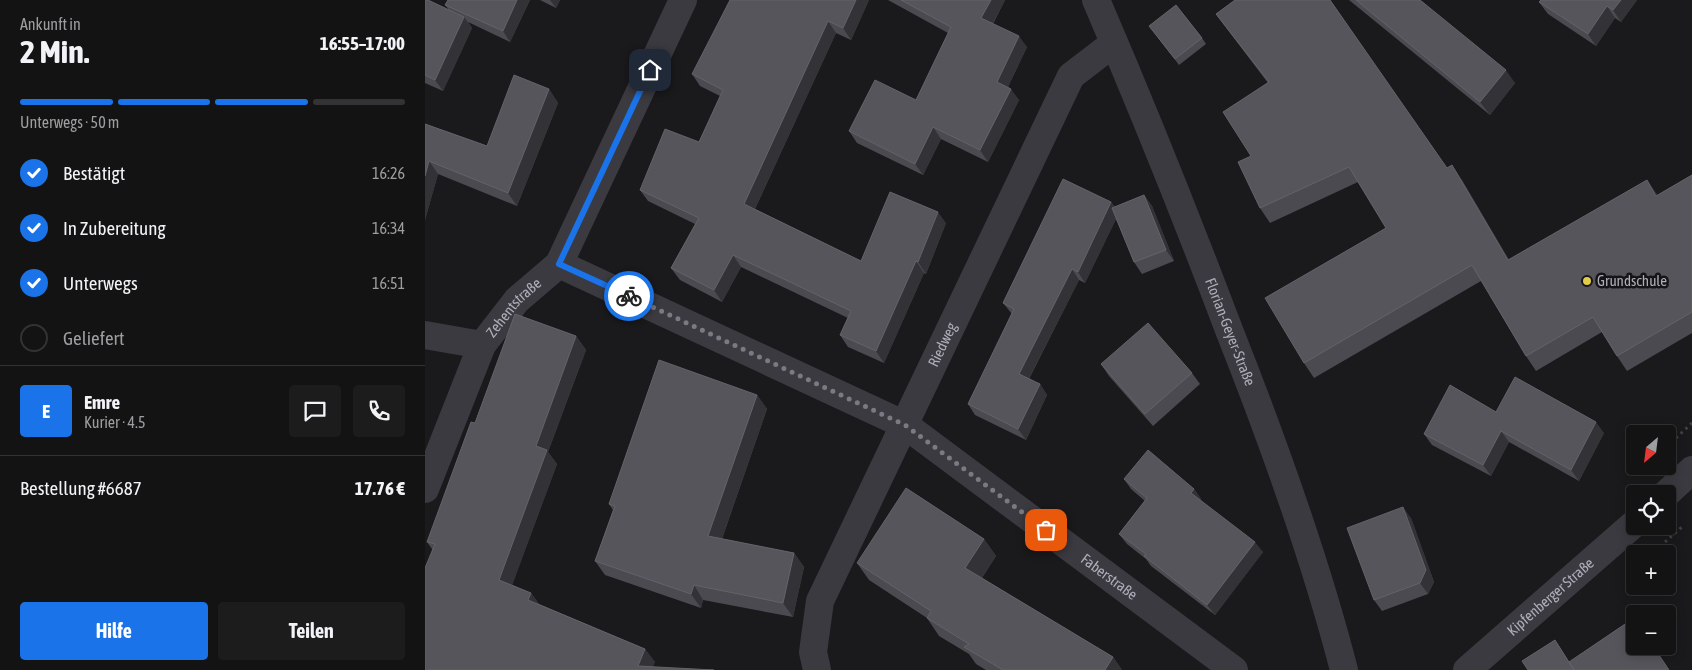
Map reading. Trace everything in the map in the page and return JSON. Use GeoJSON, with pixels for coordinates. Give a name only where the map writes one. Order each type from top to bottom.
{"type":"FeatureCollection","features":[{"type":"Feature","properties":{"kind":"street","name":"Zehentstraße"},"geometry":{"type":"LineString","coordinates":[[425,489],[482,345],[517,300],[559,264],[683,0]]}},
{"type":"Feature","properties":{"kind":"street","name":"Florian-Geyer-Straße"},"geometry":{"type":"LineString","coordinates":[[1096,0],[1178,197],[1270,436],[1330,617],[1344,670]]}},
{"type":"Feature","properties":{"kind":"street","name":"Riedweg"},"geometry":{"type":"LineString","coordinates":[[817,670],[813,652],[820,601],[1071,76],[1115,43]]}},
{"type":"Feature","properties":{"kind":"street","name":"Faberstraße"},"geometry":{"type":"LineString","coordinates":[[559,264],[905,425],[1234,670]]}},
{"type":"Feature","properties":{"kind":"street"},"geometry":{"type":"LineString","coordinates":[[425,336],[482,345]]}},
{"type":"Feature","properties":{"kind":"street"},"geometry":{"type":"LineString","coordinates":[[1676,485],[1692,470]]}},
{"type":"Feature","properties":{"kind":"street","name":"Kipfenberger Straße"},"geometry":{"type":"LineString","coordinates":[[1467,670],[1626,531]]}},
{"type":"Feature","properties":{"kind":"path"},"geometry":{"type":"LineString","coordinates":[[1676,439],[1692,423]]}},
{"type":"Feature","properties":{"kind":"path"},"geometry":{"type":"LineString","coordinates":[[1661,545],[1685,524]]}},
{"type":"Feature","properties":{"kind":"building"},"geometry":{"type":"Polygon","coordinates":[[[425,0],[464,17],[435,80],[425,75],[425,0]]]}},
{"type":"Feature","properties":{"kind":"building"},"geometry":{"type":"Polygon","coordinates":[[[448,0],[517,0],[503,31],[445,5],[448,0]]]}},
{"type":"Feature","properties":{"kind":"building"},"geometry":{"type":"Polygon","coordinates":[[[730,0],[856,0],[843,28],[828,21],[744,204],[861,261],[890,192],[938,212],[918,262],[916,261],[876,351],[840,335],[851,311],[733,255],[714,290],[671,268],[699,218],[640,190],[665,129],[699,142],[723,90],[692,74],[730,0]]]}},
{"type":"Feature","properties":{"kind":"building"},"geometry":{"type":"Polygon","coordinates":[[[901,0],[991,0],[981,18],[1019,36],[997,82],[1011,89],[980,150],[933,127],[915,164],[849,131],[875,80],[916,100],[951,27],[901,0]]]}},
{"type":"Feature","properties":{"kind":"building"},"geometry":{"type":"Polygon","coordinates":[[[1235,0],[1330,0],[1447,168],[1452,165],[1508,260],[1647,180],[1656,196],[1692,175],[1692,312],[1617,356],[1593,317],[1526,356],[1472,265],[1304,363],[1265,298],[1386,228],[1349,167],[1260,208],[1238,162],[1251,156],[1223,112],[1269,82],[1216,14],[1235,0]]]}},
{"type":"Feature","properties":{"kind":"building"},"geometry":{"type":"Polygon","coordinates":[[[1356,0],[1420,0],[1506,70],[1480,102],[1356,0]]]}},
{"type":"Feature","properties":{"kind":"building"},"geometry":{"type":"Polygon","coordinates":[[[1541,0],[1621,0],[1613,10],[1607,6],[1588,34],[1539,2],[1541,0]]]}},
{"type":"Feature","properties":{"kind":"building"},"geometry":{"type":"Polygon","coordinates":[[[1176,5],[1202,38],[1175,59],[1149,26],[1176,5]]]}},
{"type":"Feature","properties":{"kind":"building"},"geometry":{"type":"Polygon","coordinates":[[[514,75],[549,89],[508,193],[429,161],[425,176],[425,124],[487,146],[514,75]]]}},
{"type":"Feature","properties":{"kind":"building"},"geometry":{"type":"Polygon","coordinates":[[[1063,179],[1111,202],[1078,272],[1072,269],[1019,374],[1040,384],[1018,429],[968,404],[1014,309],[1003,303],[1063,179]]]}},
{"type":"Feature","properties":{"kind":"building"},"geometry":{"type":"Polygon","coordinates":[[[1144,195],[1166,250],[1134,262],[1112,208],[1144,195]]]}},
{"type":"Feature","properties":{"kind":"building"},"geometry":{"type":"Polygon","coordinates":[[[515,314],[576,336],[536,446],[547,450],[499,580],[531,593],[528,600],[645,649],[638,666],[714,670],[425,670],[425,568],[435,544],[427,542],[471,422],[475,423],[515,314]]]}},
{"type":"Feature","properties":{"kind":"building"},"geometry":{"type":"Polygon","coordinates":[[[1148,323],[1192,373],[1145,414],[1101,364],[1148,323]]]}},
{"type":"Feature","properties":{"kind":"building"},"geometry":{"type":"Polygon","coordinates":[[[659,360],[757,395],[708,536],[794,553],[783,603],[694,585],[691,594],[595,561],[615,506],[609,504],[659,360]]]}},
{"type":"Feature","properties":{"kind":"building"},"geometry":{"type":"Polygon","coordinates":[[[1515,377],[1596,422],[1571,470],[1501,431],[1483,465],[1424,434],[1450,385],[1496,412],[1515,377]]]}},
{"type":"Feature","properties":{"kind":"building"},"geometry":{"type":"Polygon","coordinates":[[[1148,450],[1194,489],[1191,493],[1255,542],[1207,605],[1119,534],[1147,498],[1124,479],[1148,450]]]}},
{"type":"Feature","properties":{"kind":"building"},"geometry":{"type":"Polygon","coordinates":[[[906,488],[984,539],[965,568],[1113,657],[1105,670],[1003,670],[964,647],[969,644],[927,618],[931,611],[857,563],[906,488]]]}},
{"type":"Feature","properties":{"kind":"building"},"geometry":{"type":"Polygon","coordinates":[[[1403,507],[1426,570],[1420,583],[1374,600],[1347,528],[1403,507]]]}},
{"type":"Feature","properties":{"kind":"building"},"geometry":{"type":"Polygon","coordinates":[[[1626,623],[1626,655],[1659,655],[1669,670],[1574,670],[1569,662],[1626,623]]]}},
{"type":"Feature","properties":{"kind":"building"},"geometry":{"type":"Polygon","coordinates":[[[1555,640],[1574,670],[1528,670],[1522,661],[1555,640]]]}},
{"type":"Feature","properties":{"kind":"way so far"},"geometry":{"type":"LineString","coordinates":[[629,296],[905,425],[1046,530]]}},
{"type":"Feature","properties":{"kind":"place","name":"Grundschule"},"geometry":{"type":"Point","coordinates":[1587,281]}},
{"type":"Feature","properties":{"kind":"route"},"geometry":{"type":"LineString","coordinates":[[629,296],[559,264],[650,70]]}}]}
